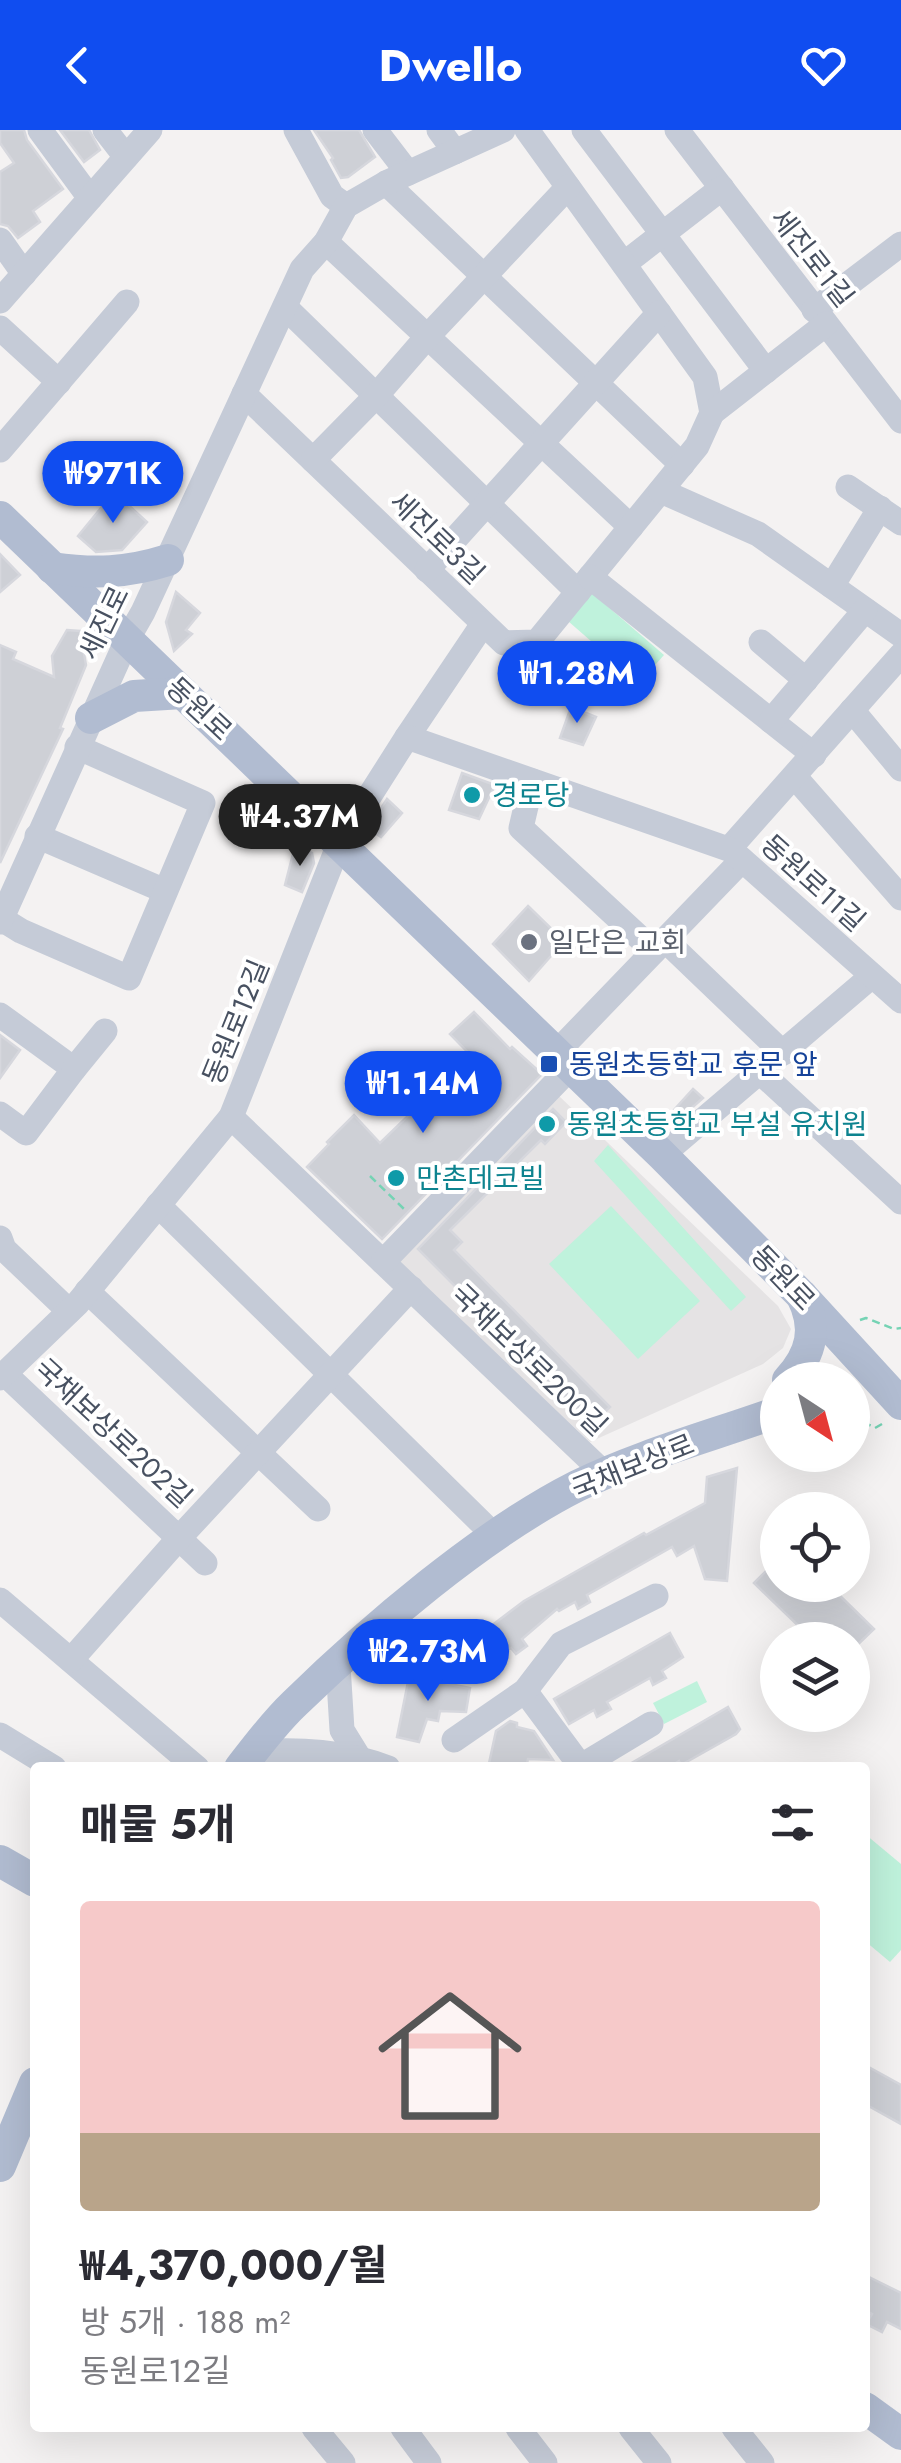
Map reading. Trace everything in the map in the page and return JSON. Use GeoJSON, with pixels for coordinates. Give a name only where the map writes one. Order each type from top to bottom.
{"type":"FeatureCollection","features":[{"type":"Feature","properties":{"kind":"main road","name":"동원로"},"geometry":{"type":"LineString","coordinates":[[0,518],[662,1155],[802,1296],[884,1394]]}},
{"type":"Feature","properties":{"kind":"main road"},"geometry":{"type":"LineString","coordinates":[[52,568],[88,574],[115,573],[168,560]]}},
{"type":"Feature","properties":{"kind":"main road"},"geometry":{"type":"LineString","coordinates":[[84,733],[134,696],[183,693]]}},
{"type":"Feature","properties":{"kind":"main road"},"geometry":{"type":"LineString","coordinates":[[802,1296],[810,1311],[813,1334],[802,1362]]}},
{"type":"Feature","properties":{"kind":"main road","name":"국채보상로"},"geometry":{"type":"LineString","coordinates":[[246,1760],[292,1706],[407,1604],[496,1537],[546,1504],[606,1474],[760,1418]]}},
{"type":"Feature","properties":{"kind":"main road"},"geometry":{"type":"LineString","coordinates":[[0,1861],[30,1878]]}},
{"type":"Feature","properties":{"kind":"main road"},"geometry":{"type":"LineString","coordinates":[[0,2166],[25,2134],[30,2108]]}},
{"type":"Feature","properties":{"kind":"main road"},"geometry":{"type":"LineString","coordinates":[[870,2412],[901,2434]]}},
{"type":"Feature","properties":{"kind":"street"},"geometry":{"type":"LineString","coordinates":[[40,130],[90,198]]}},
{"type":"Feature","properties":{"kind":"street"},"geometry":{"type":"LineString","coordinates":[[105,130],[126,157]]}},
{"type":"Feature","properties":{"kind":"street"},"geometry":{"type":"LineString","coordinates":[[0,302],[150,130]]}},
{"type":"Feature","properties":{"kind":"street"},"geometry":{"type":"LineString","coordinates":[[296,130],[332,196],[346,206],[502,130]]}},
{"type":"Feature","properties":{"kind":"street"},"geometry":{"type":"LineString","coordinates":[[376,130],[397,178],[484,277],[682,465]]}},
{"type":"Feature","properties":{"kind":"street"},"geometry":{"type":"LineString","coordinates":[[439,130],[455,152]]}},
{"type":"Feature","properties":{"kind":"street"},"geometry":{"type":"LineString","coordinates":[[526,130],[705,377],[712,413],[766,371],[901,244]]}},
{"type":"Feature","properties":{"kind":"street"},"geometry":{"type":"LineString","coordinates":[[584,130],[766,371]]}},
{"type":"Feature","properties":{"kind":"street","name":"세진로1길"},"geometry":{"type":"LineString","coordinates":[[677,130],[901,421]]}},
{"type":"Feature","properties":{"kind":"street"},"geometry":{"type":"LineString","coordinates":[[313,460],[568,187]]}},
{"type":"Feature","properties":{"kind":"street"},"geometry":{"type":"LineString","coordinates":[[624,264],[722,188]]}},
{"type":"Feature","properties":{"kind":"street","name":"세진로"},"geometry":{"type":"LineString","coordinates":[[84,733],[202,803],[129,978],[0,919],[11,865],[37,836],[126,640],[168,560],[302,269],[326,242],[346,206]]}},
{"type":"Feature","properties":{"kind":"street"},"geometry":{"type":"LineString","coordinates":[[0,240],[24,274]]}},
{"type":"Feature","properties":{"kind":"street"},"geometry":{"type":"LineString","coordinates":[[326,242],[631,526]]}},
{"type":"Feature","properties":{"kind":"street"},"geometry":{"type":"LineString","coordinates":[[0,450],[127,302]]}},
{"type":"Feature","properties":{"kind":"street"},"geometry":{"type":"LineString","coordinates":[[285,307],[487,505],[584,584],[814,755]]}},
{"type":"Feature","properties":{"kind":"street"},"geometry":{"type":"LineString","coordinates":[[427,570],[659,313]]}},
{"type":"Feature","properties":{"kind":"street"},"geometry":{"type":"LineString","coordinates":[[0,328],[60,382]]}},
{"type":"Feature","properties":{"kind":"street","name":"세진로3길"},"geometry":{"type":"LineString","coordinates":[[244,394],[504,643],[537,642],[697,446],[712,413]]}},
{"type":"Feature","properties":{"kind":"street"},"geometry":{"type":"LineString","coordinates":[[832,586],[890,516],[848,487]]}},
{"type":"Feature","properties":{"kind":"street"},"geometry":{"type":"LineString","coordinates":[[661,491],[758,534],[901,635]]}},
{"type":"Feature","properties":{"kind":"street"},"geometry":{"type":"LineString","coordinates":[[771,721],[865,610]]}},
{"type":"Feature","properties":{"kind":"street"},"geometry":{"type":"LineString","coordinates":[[339,844],[484,624]]}},
{"type":"Feature","properties":{"kind":"street"},"geometry":{"type":"LineString","coordinates":[[761,642],[806,680]]}},
{"type":"Feature","properties":{"kind":"street"},"geometry":{"type":"LineString","coordinates":[[796,777],[901,655]]}},
{"type":"Feature","properties":{"kind":"street"},"geometry":{"type":"LineString","coordinates":[[852,710],[901,768]]}},
{"type":"Feature","properties":{"kind":"street","name":"동원로11길"},"geometry":{"type":"LineString","coordinates":[[407,737],[736,854],[901,1001]]}},
{"type":"Feature","properties":{"kind":"street","name":"동원로11길"},"geometry":{"type":"LineString","coordinates":[[736,854],[796,777],[901,898]]}},
{"type":"Feature","properties":{"kind":"street"},"geometry":{"type":"LineString","coordinates":[[532,781],[521,828],[783,1052]]}},
{"type":"Feature","properties":{"kind":"street"},"geometry":{"type":"LineString","coordinates":[[37,836],[166,892]]}},
{"type":"Feature","properties":{"kind":"street","name":"동원로12길"},"geometry":{"type":"LineString","coordinates":[[2,1376],[87,1291],[231,1117],[339,844]]}},
{"type":"Feature","properties":{"kind":"street"},"geometry":{"type":"LineString","coordinates":[[383,1262],[564,1060],[736,854]]}},
{"type":"Feature","properties":{"kind":"street"},"geometry":{"type":"LineString","coordinates":[[662,1155],[872,976]]}},
{"type":"Feature","properties":{"kind":"street"},"geometry":{"type":"LineString","coordinates":[[0,1016],[74,1069]]}},
{"type":"Feature","properties":{"kind":"street"},"geometry":{"type":"LineString","coordinates":[[0,1114],[26,1133],[106,1031]]}},
{"type":"Feature","properties":{"kind":"street"},"geometry":{"type":"LineString","coordinates":[[760,1072],[901,1202]]}},
{"type":"Feature","properties":{"kind":"street","name":"국채보상로200길"},"geometry":{"type":"LineString","coordinates":[[231,1117],[606,1474]]}},
{"type":"Feature","properties":{"kind":"street"},"geometry":{"type":"LineString","coordinates":[[158,1205],[496,1537]]}},
{"type":"Feature","properties":{"kind":"street"},"geometry":{"type":"LineString","coordinates":[[0,1238],[4,1249],[69,1311]]}},
{"type":"Feature","properties":{"kind":"street","name":"국채보상로200길"},"geometry":{"type":"LineString","coordinates":[[180,1536],[411,1288]]}},
{"type":"Feature","properties":{"kind":"street"},"geometry":{"type":"LineString","coordinates":[[87,1291],[318,1510]]}},
{"type":"Feature","properties":{"kind":"street","name":"국채보상로202길"},"geometry":{"type":"LineString","coordinates":[[2,1376],[205,1563]]}},
{"type":"Feature","properties":{"kind":"street","name":"국채보상로202길"},"geometry":{"type":"LineString","coordinates":[[70,1660],[180,1536]]}},
{"type":"Feature","properties":{"kind":"street"},"geometry":{"type":"LineString","coordinates":[[454,1740],[525,1691],[562,1644],[656,1596]]}},
{"type":"Feature","properties":{"kind":"street"},"geometry":{"type":"LineString","coordinates":[[0,1600],[190,1762]]}},
{"type":"Feature","properties":{"kind":"street"},"geometry":{"type":"LineString","coordinates":[[338,1665],[342,1730],[358,1756]]}},
{"type":"Feature","properties":{"kind":"street"},"geometry":{"type":"LineString","coordinates":[[525,1691],[580,1762]]}},
{"type":"Feature","properties":{"kind":"street"},"geometry":{"type":"LineString","coordinates":[[589,1762],[651,1724]]}},
{"type":"Feature","properties":{"kind":"street"},"geometry":{"type":"LineString","coordinates":[[0,1735],[44,1762]]}},
{"type":"Feature","properties":{"kind":"street"},"geometry":{"type":"LineString","coordinates":[[246,1760],[306,1749],[358,1756],[373,1762]]}},
{"type":"Feature","properties":{"kind":"street"},"geometry":{"type":"LineString","coordinates":[[317,2432],[343,2463]]}},
{"type":"Feature","properties":{"kind":"street"},"geometry":{"type":"LineString","coordinates":[[406,2432],[429,2463]]}},
{"type":"Feature","properties":{"kind":"street"},"geometry":{"type":"LineString","coordinates":[[523,2432],[545,2463]]}},
{"type":"Feature","properties":{"kind":"street"},"geometry":{"type":"LineString","coordinates":[[634,2432],[659,2463]]}},
{"type":"Feature","properties":{"kind":"street"},"geometry":{"type":"LineString","coordinates":[[737,2432],[762,2463]]}},
{"type":"Feature","properties":{"kind":"path"},"geometry":{"type":"LineString","coordinates":[[370,1176],[420,1224]]}},
{"type":"Feature","properties":{"kind":"path"},"geometry":{"type":"LineString","coordinates":[[870,1425],[875,1428],[884,1394]]}},
{"type":"Feature","properties":{"kind":"shaded area"},"geometry":{"type":"Polygon","coordinates":[[[558,1095],[778,1306],[791,1329],[783,1348],[760,1365],[590,1442],[397,1263],[558,1095]]]}},
{"type":"Feature","properties":{"kind":"green space"},"geometry":{"type":"Polygon","coordinates":[[[592,593],[664,655],[639,683],[568,621],[592,593]]]}},
{"type":"Feature","properties":{"kind":"green space"},"geometry":{"type":"Polygon","coordinates":[[[608,1145],[746,1297],[731,1311],[594,1161],[608,1145]]]}},
{"type":"Feature","properties":{"kind":"green space"},"geometry":{"type":"Polygon","coordinates":[[[611,1206],[700,1301],[638,1359],[549,1264],[611,1206]]]}},
{"type":"Feature","properties":{"kind":"green space"},"geometry":{"type":"Polygon","coordinates":[[[697,1681],[707,1702],[664,1724],[653,1703],[697,1681]]]}},
{"type":"Feature","properties":{"kind":"green space"},"geometry":{"type":"Polygon","coordinates":[[[870,1838],[901,1864],[901,1950],[890,1962],[870,1945],[870,1838]]]}},
{"type":"Feature","properties":{"kind":"building"},"geometry":{"type":"Polygon","coordinates":[[[0,130],[24,130],[27,140],[63,189],[33,211],[40,222],[18,238],[8,226],[0,224],[0,172],[14,163],[0,143],[0,130]]]}},
{"type":"Feature","properties":{"kind":"building"},"geometry":{"type":"Polygon","coordinates":[[[60,130],[89,130],[100,150],[84,162],[60,130]]]}},
{"type":"Feature","properties":{"kind":"building"},"geometry":{"type":"Polygon","coordinates":[[[314,130],[359,130],[375,157],[341,178],[314,130]]]}},
{"type":"Feature","properties":{"kind":"building"},"geometry":{"type":"Polygon","coordinates":[[[114,492],[147,522],[122,550],[96,552],[78,536],[114,492]]]}},
{"type":"Feature","properties":{"kind":"building"},"geometry":{"type":"Polygon","coordinates":[[[0,554],[20,575],[0,592],[0,554]]]}},
{"type":"Feature","properties":{"kind":"building"},"geometry":{"type":"Polygon","coordinates":[[[176,592],[200,613],[186,630],[192,634],[174,651],[166,622],[176,592]]]}},
{"type":"Feature","properties":{"kind":"building"},"geometry":{"type":"Polygon","coordinates":[[[67,630],[80,631],[86,665],[60,728],[63,729],[0,863],[0,645],[16,652],[13,659],[54,677],[52,656],[67,630]]]}},
{"type":"Feature","properties":{"kind":"building"},"geometry":{"type":"Polygon","coordinates":[[[571,707],[596,717],[583,745],[560,738],[571,707]]]}},
{"type":"Feature","properties":{"kind":"building","name":"경로당"},"geometry":{"type":"Polygon","coordinates":[[[462,773],[495,785],[479,819],[449,810],[462,773]]]}},
{"type":"Feature","properties":{"kind":"building"},"geometry":{"type":"Polygon","coordinates":[[[387,799],[402,813],[381,837],[368,828],[387,799]]]}},
{"type":"Feature","properties":{"kind":"building"},"geometry":{"type":"Polygon","coordinates":[[[295,846],[312,853],[314,863],[302,892],[285,885],[295,846]]]}},
{"type":"Feature","properties":{"kind":"building","name":"일단은 교회"},"geometry":{"type":"Polygon","coordinates":[[[528,906],[564,941],[529,981],[493,944],[528,906]]]}},
{"type":"Feature","properties":{"kind":"building"},"geometry":{"type":"Polygon","coordinates":[[[474,1012],[510,1049],[542,1074],[382,1239],[307,1167],[354,1115],[380,1143],[440,1085],[457,1100],[486,1071],[450,1034],[474,1012]]]}},
{"type":"Feature","properties":{"kind":"building"},"geometry":{"type":"Polygon","coordinates":[[[0,1035],[20,1050],[0,1078],[0,1035]]]}},
{"type":"Feature","properties":{"kind":"building"},"geometry":{"type":"Polygon","coordinates":[[[693,1089],[703,1098],[670,1127],[664,1121],[693,1089]]]}},
{"type":"Feature","properties":{"kind":"building"},"geometry":{"type":"Polygon","coordinates":[[[553,1109],[566,1122],[545,1144],[541,1140],[450,1230],[462,1242],[454,1250],[610,1407],[592,1424],[418,1249],[553,1109]]]}},
{"type":"Feature","properties":{"kind":"building"},"geometry":{"type":"Polygon","coordinates":[[[737,1468],[727,1581],[705,1579],[694,1546],[677,1556],[672,1547],[587,1595],[590,1602],[578,1609],[575,1602],[557,1609],[522,1639],[527,1646],[516,1654],[511,1648],[491,1660],[474,1639],[524,1601],[705,1503],[707,1477],[737,1468]]]}},
{"type":"Feature","properties":{"kind":"building"},"geometry":{"type":"Polygon","coordinates":[[[774,1602],[846,1602],[867,1622],[794,1622],[774,1602]]]}},
{"type":"Feature","properties":{"kind":"building"},"geometry":{"type":"Polygon","coordinates":[[[670,1633],[683,1657],[662,1671],[666,1678],[653,1685],[650,1678],[607,1702],[611,1709],[597,1717],[594,1710],[569,1724],[554,1699],[670,1633]]]}},
{"type":"Feature","properties":{"kind":"building"},"geometry":{"type":"Polygon","coordinates":[[[410,1672],[470,1688],[466,1712],[440,1711],[438,1721],[427,1719],[419,1742],[397,1737],[410,1672]]]}},
{"type":"Feature","properties":{"kind":"building"},"geometry":{"type":"Polygon","coordinates":[[[728,1707],[740,1729],[686,1762],[633,1762],[728,1707]]]}},
{"type":"Feature","properties":{"kind":"building"},"geometry":{"type":"Polygon","coordinates":[[[510,1721],[534,1731],[553,1760],[489,1762],[496,1731],[510,1721]]]}},
{"type":"Feature","properties":{"kind":"building"},"geometry":{"type":"Polygon","coordinates":[[[870,2068],[901,2085],[901,2124],[870,2107],[870,2068]]]}},
{"type":"Feature","properties":{"kind":"building"},"geometry":{"type":"Polygon","coordinates":[[[870,2278],[901,2293],[901,2329],[887,2322],[882,2332],[870,2326],[870,2278]]]}},
{"type":"Feature","properties":{"kind":"place","name":"경로당"},"geometry":{"type":"Point","coordinates":[472,795]}},
{"type":"Feature","properties":{"kind":"place","name":"일단은 교회"},"geometry":{"type":"Point","coordinates":[529,942]}},
{"type":"Feature","properties":{"kind":"place","name":"동원초등학교 후문 앞"},"geometry":{"type":"Point","coordinates":[549,1064]}},
{"type":"Feature","properties":{"kind":"place","name":"동원초등학교 부설 유치원"},"geometry":{"type":"Point","coordinates":[547,1124]}},
{"type":"Feature","properties":{"kind":"place","name":"만촌데코빌"},"geometry":{"type":"Point","coordinates":[396,1178]}}]}
